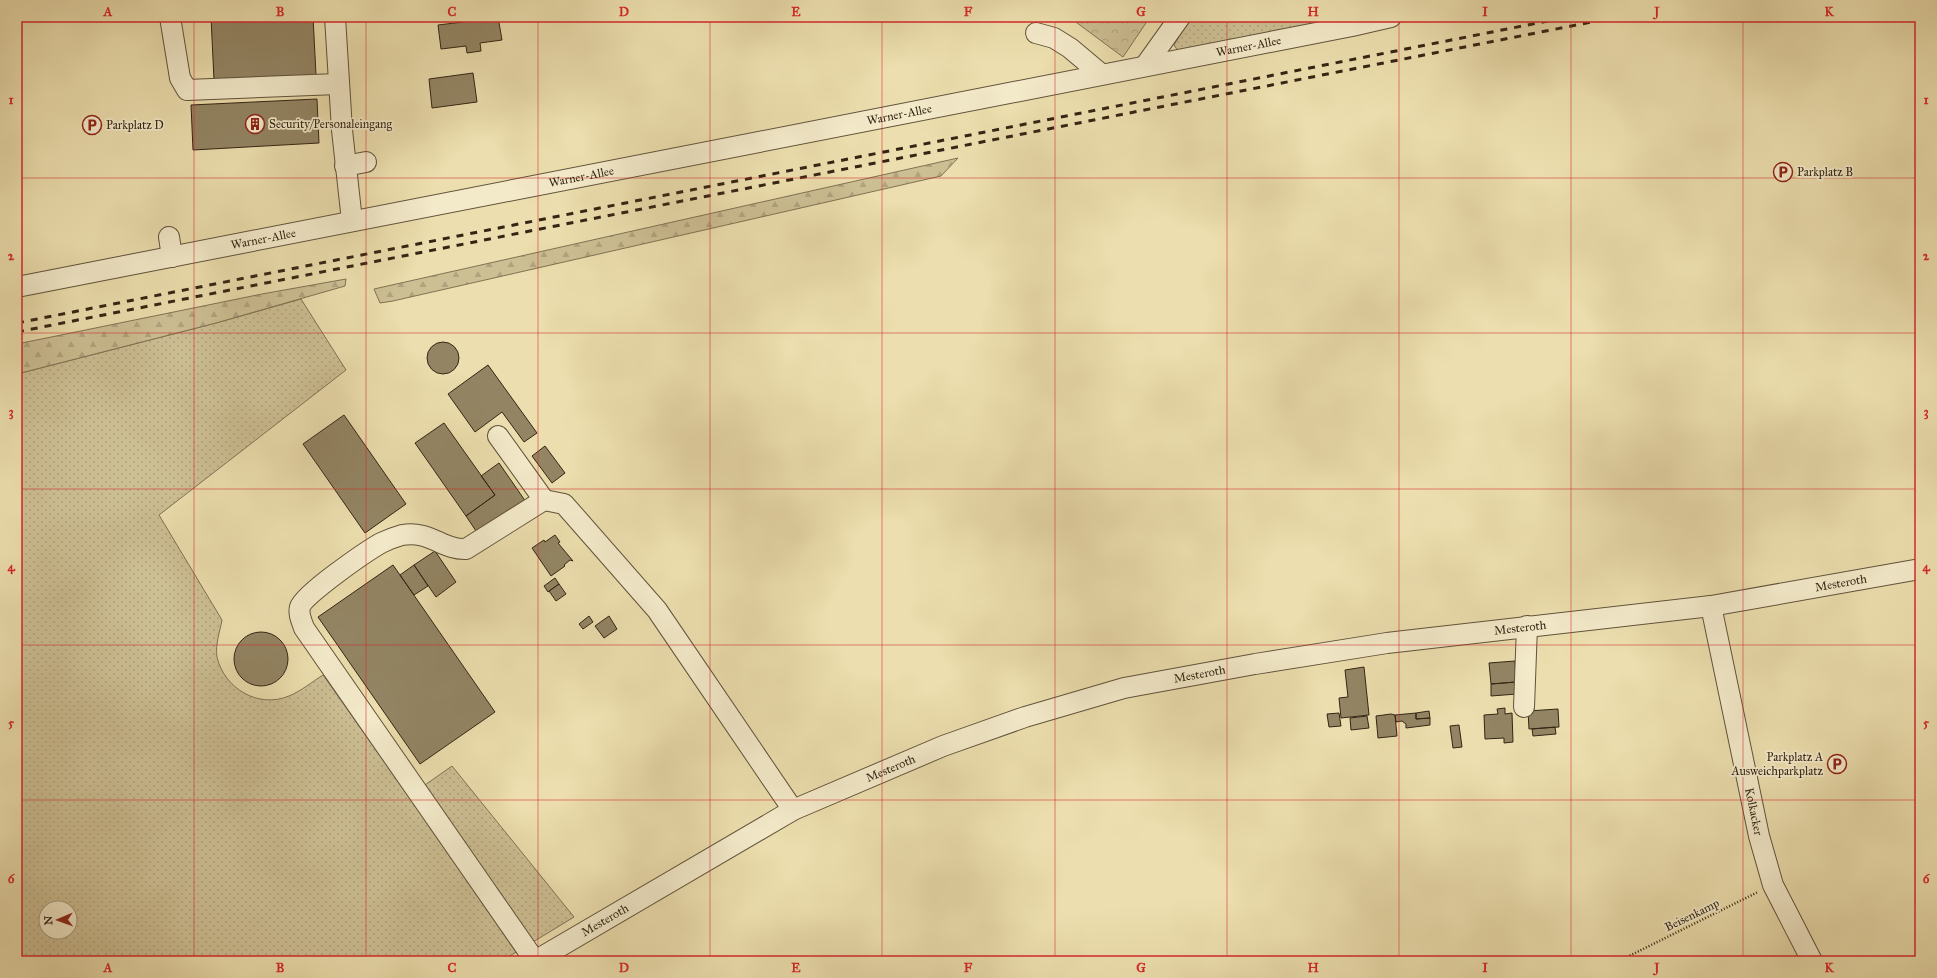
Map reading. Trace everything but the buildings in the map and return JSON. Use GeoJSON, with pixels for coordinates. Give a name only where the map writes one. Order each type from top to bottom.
{"type":"FeatureCollection","features":[{"type":"Feature","properties":{"kind":"street"},"geometry":{"type":"LineString","coordinates":[[170,17],[180,78],[187,90],[338,84]]}},
{"type":"Feature","properties":{"kind":"street"},"geometry":{"type":"LineString","coordinates":[[335,17],[338,84],[345,166],[352,221]]}},
{"type":"Feature","properties":{"kind":"street"},"geometry":{"type":"LineString","coordinates":[[1145,66],[1180,17]]}},
{"type":"Feature","properties":{"kind":"street","name":"Warner-Allee"},"geometry":{"type":"LineString","coordinates":[[17,287],[1145,66],[1346,22],[1391,17]]}},
{"type":"Feature","properties":{"kind":"street"},"geometry":{"type":"LineString","coordinates":[[1036,33],[1054,38],[1070,48],[1101,74]]}},
{"type":"Feature","properties":{"kind":"street"},"geometry":{"type":"LineString","coordinates":[[345,166],[366,162]]}},
{"type":"Feature","properties":{"kind":"street"},"geometry":{"type":"LineString","coordinates":[[169,237],[172,257]]}},
{"type":"Feature","properties":{"kind":"street"},"geometry":{"type":"LineString","coordinates":[[498,436],[544,500],[564,504],[657,610],[793,810]]}},
{"type":"Feature","properties":{"kind":"street"},"geometry":{"type":"LineString","coordinates":[[535,961],[304,628],[300,616],[300,607],[310,593],[382,542],[402,535],[422,534],[455,550],[466,549],[544,500]]}},
{"type":"Feature","properties":{"kind":"street","name":"Mesteroth"},"geometry":{"type":"LineString","coordinates":[[535,961],[793,810],[957,740],[1025,717],[1124,688],[1255,664],[1387,643],[1711,606],[1920,569]]}},
{"type":"Feature","properties":{"kind":"street","name":"Kolkacker"},"geometry":{"type":"LineString","coordinates":[[1711,606],[1759,836],[1772,885],[1812,961]]}},
{"type":"Feature","properties":{"kind":"street"},"geometry":{"type":"LineString","coordinates":[[1524,707],[1527,626]]}},
{"type":"Feature","properties":{"kind":"path","name":"Beisenkamp"},"geometry":{"type":"LineString","coordinates":[[1619,961],[1772,885]]}},
{"type":"Feature","properties":{"kind":"green space"},"geometry":{"type":"Polygon","coordinates":[[[1069,17],[1150,17],[1123,57],[1069,17]]]}},
{"type":"Feature","properties":{"kind":"green space"},"geometry":{"type":"Polygon","coordinates":[[[1191,17],[1314,17],[1309,25],[1178,51],[1174,45],[1191,17]]]}},
{"type":"Feature","properties":{"kind":"green space"},"geometry":{"type":"Polygon","coordinates":[[[958,158],[941,176],[393,301],[380,303],[374,289],[958,158]]]}},
{"type":"Feature","properties":{"kind":"green space"},"geometry":{"type":"Polygon","coordinates":[[[346,279],[345,286],[216,323],[17,374],[17,344],[262,294],[346,279]]]}},
{"type":"Feature","properties":{"kind":"green space"},"geometry":{"type":"Polygon","coordinates":[[[301,299],[346,370],[159,515],[222,620],[218,638],[217,657],[227,678],[244,693],[254,698],[266,700],[289,696],[323,675],[518,951],[501,961],[17,961],[17,374],[216,323],[301,299]]]}},
{"type":"Feature","properties":{"kind":"green space"},"geometry":{"type":"Polygon","coordinates":[[[452,766],[574,917],[533,942],[422,787],[452,766]]]}},
{"type":"Feature","properties":{"kind":"railway"},"geometry":{"type":"LineString","coordinates":[[17,323],[1568,17]]}},
{"type":"Feature","properties":{"kind":"railway"},"geometry":{"type":"LineString","coordinates":[[17,332],[1617,17]]}},
{"type":"Feature","properties":{"kind":"place","name":"Security/Personaleingang"},"geometry":{"type":"Point","coordinates":[255,124]}},
{"type":"Feature","properties":{"kind":"place","name":"Parkplatz D"},"geometry":{"type":"Point","coordinates":[92,125]}},
{"type":"Feature","properties":{"kind":"place","name":"Parkplatz B"},"geometry":{"type":"Point","coordinates":[1783,172]}},
{"type":"Feature","properties":{"kind":"place","name":"Parkplatz A Ausweichparkplatz"},"geometry":{"type":"Point","coordinates":[1837,764]}}]}
